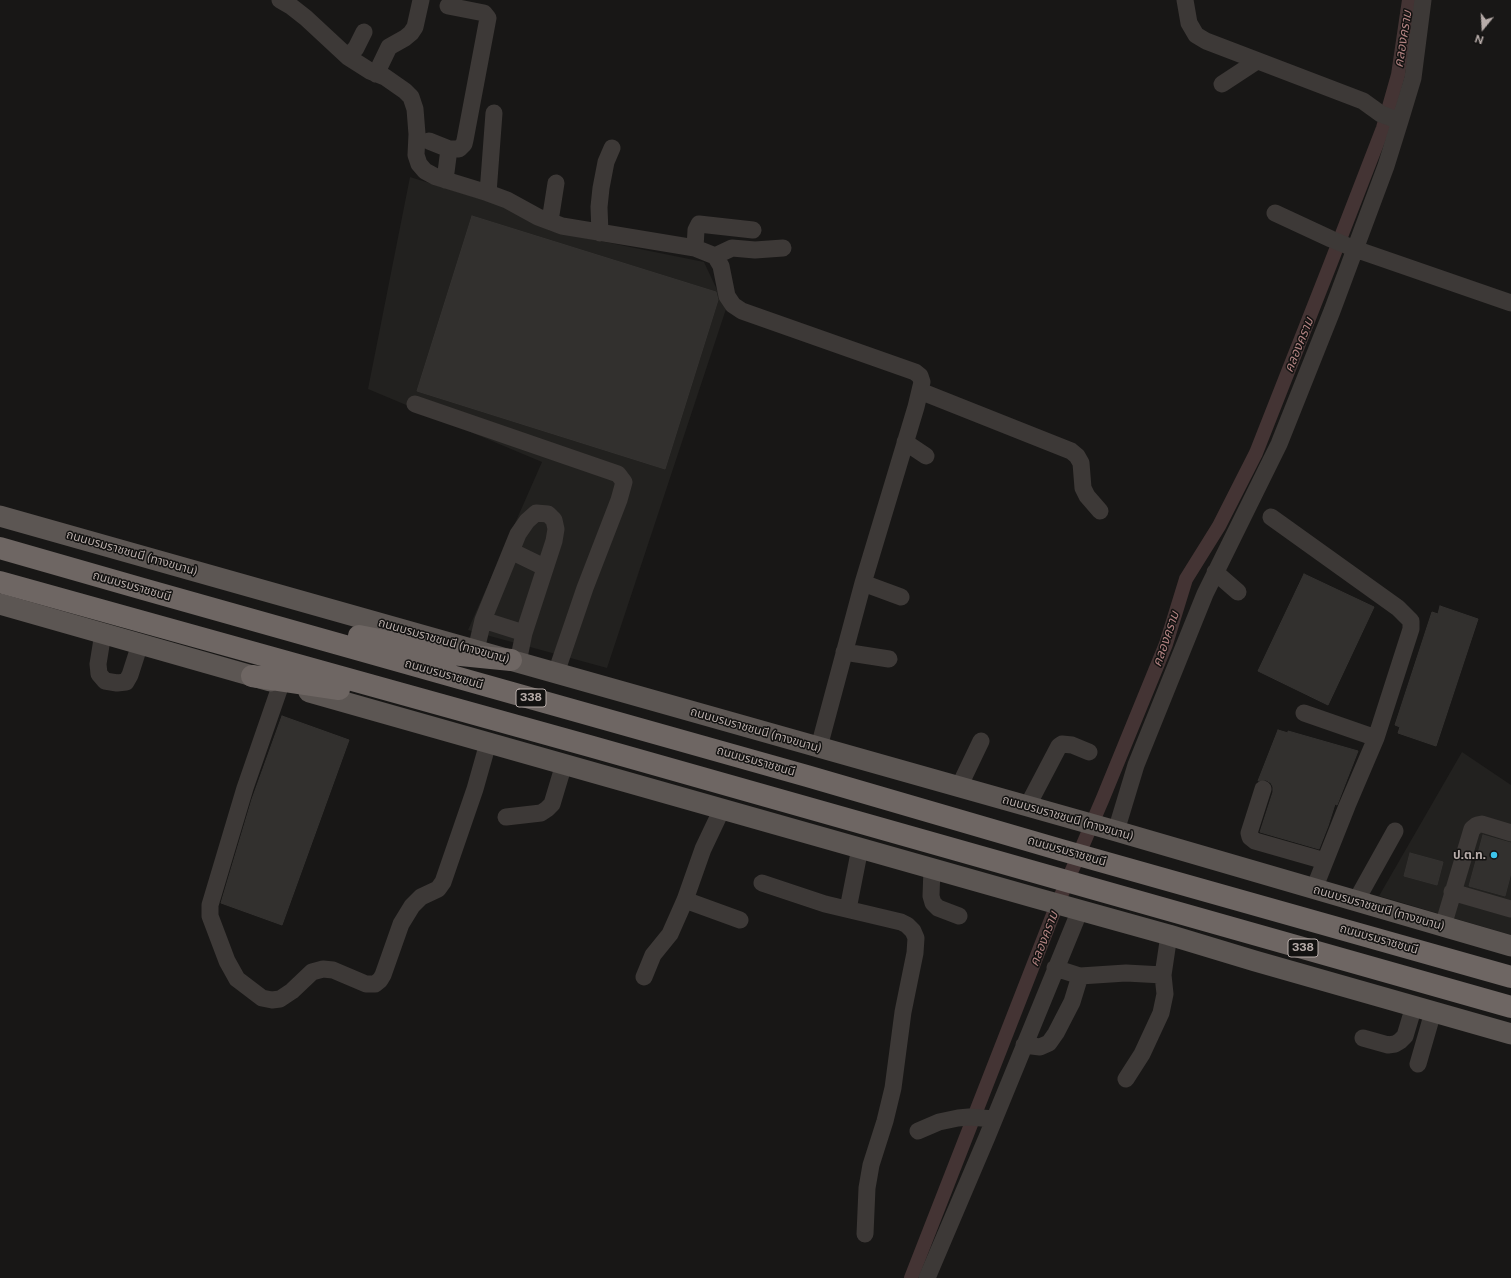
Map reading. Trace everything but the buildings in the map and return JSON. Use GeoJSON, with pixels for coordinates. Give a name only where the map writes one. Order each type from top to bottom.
{"type":"FeatureCollection","features":[{"type":"Feature","properties":{"kind":"highway","name":"ถนนบรมราชชนนี"},"geometry":{"type":"LineString","coordinates":[[0,548],[1511,977]]}},
{"type":"Feature","properties":{"kind":"highway","name":"338"},"geometry":{"type":"LineString","coordinates":[[0,582],[1050,876],[1509,1007]]}},
{"type":"Feature","properties":{"kind":"highway"},"geometry":{"type":"LineString","coordinates":[[290,630],[340,633],[451,654],[515,661]]}},
{"type":"Feature","properties":{"kind":"highway"},"geometry":{"type":"LineString","coordinates":[[252,676],[299,682],[464,711]]}},
{"type":"Feature","properties":{"kind":"main road","name":"ถนนบรมราชชนนี (ทางขนาน)"},"geometry":{"type":"LineString","coordinates":[[0,516],[1028,806],[1511,945]]}},
{"type":"Feature","properties":{"kind":"main road","name":"338"},"geometry":{"type":"LineString","coordinates":[[0,604],[1036,898],[1169,934],[1254,961],[1511,1034]]}},
{"type":"Feature","properties":{"kind":"street"},"geometry":{"type":"LineString","coordinates":[[280,0],[302,14],[348,57],[390,81],[411,97],[415,109],[417,134],[416,155],[419,164],[425,171],[436,177],[507,200],[538,217],[562,226],[695,248],[715,256],[721,266],[727,296],[733,305],[742,311],[915,372],[920,376],[922,382],[920,391],[862,583],[819,747]]}},
{"type":"Feature","properties":{"kind":"street"},"geometry":{"type":"LineString","coordinates":[[376,74],[389,47],[405,38],[415,27],[421,0]]}},
{"type":"Feature","properties":{"kind":"street"},"geometry":{"type":"LineString","coordinates":[[1186,0],[1189,23],[1196,34],[1206,41],[1363,101],[1392,118]]}},
{"type":"Feature","properties":{"kind":"street"},"geometry":{"type":"LineString","coordinates":[[1114,831],[1136,765],[1215,572],[1243,520],[1278,444],[1329,318],[1343,244],[1386,166],[1392,118],[1413,78],[1423,0]]}},
{"type":"Feature","properties":{"kind":"street"},"geometry":{"type":"LineString","coordinates":[[429,141],[449,149],[459,149],[466,140],[488,18],[484,13],[448,6]]}},
{"type":"Feature","properties":{"kind":"street"},"geometry":{"type":"LineString","coordinates":[[348,57],[356,48],[364,32]]}},
{"type":"Feature","properties":{"kind":"street"},"geometry":{"type":"LineString","coordinates":[[1222,84],[1257,61]]}},
{"type":"Feature","properties":{"kind":"street"},"geometry":{"type":"LineString","coordinates":[[488,193],[494,112]]}},
{"type":"Feature","properties":{"kind":"street"},"geometry":{"type":"LineString","coordinates":[[600,233],[599,207],[601,188],[606,162],[612,148]]}},
{"type":"Feature","properties":{"kind":"street"},"geometry":{"type":"LineString","coordinates":[[445,180],[449,149]]}},
{"type":"Feature","properties":{"kind":"street"},"geometry":{"type":"LineString","coordinates":[[550,221],[556,183]]}},
{"type":"Feature","properties":{"kind":"street"},"geometry":{"type":"LineString","coordinates":[[1275,213],[1343,244],[1511,303]]}},
{"type":"Feature","properties":{"kind":"street"},"geometry":{"type":"LineString","coordinates":[[695,248],[696,230],[699,224],[753,230]]}},
{"type":"Feature","properties":{"kind":"street"},"geometry":{"type":"LineString","coordinates":[[715,256],[732,248],[755,250],[783,248]]}},
{"type":"Feature","properties":{"kind":"street"},"geometry":{"type":"LineString","coordinates":[[920,391],[1071,451],[1077,456],[1081,463],[1083,488],[1087,496],[1100,511]]}},
{"type":"Feature","properties":{"kind":"street"},"geometry":{"type":"LineString","coordinates":[[416,404],[618,474],[624,482],[619,500],[556,673]]}},
{"type":"Feature","properties":{"kind":"street"},"geometry":{"type":"LineString","coordinates":[[905,442],[926,456]]}},
{"type":"Feature","properties":{"kind":"street"},"geometry":{"type":"LineString","coordinates":[[476,650],[483,620],[518,534],[527,521],[536,513],[548,514],[554,520],[556,529],[554,541],[544,567],[515,661]]}},
{"type":"Feature","properties":{"kind":"street"},"geometry":{"type":"LineString","coordinates":[[1270,517],[1398,608],[1411,621],[1411,629],[1376,738],[1314,889]]}},
{"type":"Feature","properties":{"kind":"street"},"geometry":{"type":"LineString","coordinates":[[511,551],[544,567]]}},
{"type":"Feature","properties":{"kind":"street"},"geometry":{"type":"LineString","coordinates":[[1215,572],[1238,592]]}},
{"type":"Feature","properties":{"kind":"street"},"geometry":{"type":"LineString","coordinates":[[862,583],[901,597]]}},
{"type":"Feature","properties":{"kind":"street"},"geometry":{"type":"LineString","coordinates":[[483,620],[524,633]]}},
{"type":"Feature","properties":{"kind":"street"},"geometry":{"type":"LineString","coordinates":[[103,633],[98,664],[99,674],[105,681],[117,683],[126,682],[130,675],[140,644]]}},
{"type":"Feature","properties":{"kind":"street"},"geometry":{"type":"LineString","coordinates":[[844,652],[889,659]]}},
{"type":"Feature","properties":{"kind":"street"},"geometry":{"type":"LineString","coordinates":[[281,684],[245,788],[210,905],[210,916],[227,961],[237,979],[262,998],[272,1000],[280,999],[292,991],[312,972],[323,969],[333,970],[366,984],[375,984],[380,980],[401,924],[412,906],[421,897],[438,889],[443,882],[475,789],[488,742]]}},
{"type":"Feature","properties":{"kind":"street"},"geometry":{"type":"LineString","coordinates":[[1304,713],[1376,738]]}},
{"type":"Feature","properties":{"kind":"street"},"geometry":{"type":"LineString","coordinates":[[958,787],[982,741]]}},
{"type":"Feature","properties":{"kind":"street"},"geometry":{"type":"LineString","coordinates":[[1028,806],[1059,746],[1062,744],[1072,745],[1088,752]]}},
{"type":"Feature","properties":{"kind":"street"},"geometry":{"type":"LineString","coordinates":[[506,816],[541,813],[547,809],[552,804],[564,764]]}},
{"type":"Feature","properties":{"kind":"street"},"geometry":{"type":"LineString","coordinates":[[1263,789],[1249,833],[1250,837],[1255,841],[1325,861]]}},
{"type":"Feature","properties":{"kind":"street"},"geometry":{"type":"LineString","coordinates":[[644,977],[653,955],[670,934],[685,900],[703,849],[722,809]]}},
{"type":"Feature","properties":{"kind":"street"},"geometry":{"type":"LineString","coordinates":[[1443,926],[1472,829],[1477,825],[1482,824],[1511,833]]}},
{"type":"Feature","properties":{"kind":"street"},"geometry":{"type":"LineString","coordinates":[[1356,901],[1395,831]]}},
{"type":"Feature","properties":{"kind":"street"},"geometry":{"type":"LineString","coordinates":[[848,909],[860,848]]}},
{"type":"Feature","properties":{"kind":"street"},"geometry":{"type":"LineString","coordinates":[[932,868],[931,896],[933,903],[938,908],[960,916]]}},
{"type":"Feature","properties":{"kind":"street"},"geometry":{"type":"LineString","coordinates":[[762,883],[825,904],[901,922],[913,931],[916,938],[916,953],[903,1012],[893,1088],[885,1121],[871,1165],[867,1188],[864,1234]]}},
{"type":"Feature","properties":{"kind":"street"},"geometry":{"type":"LineString","coordinates":[[1452,892],[1511,909]]}},
{"type":"Feature","properties":{"kind":"street"},"geometry":{"type":"LineString","coordinates":[[685,900],[740,920]]}},
{"type":"Feature","properties":{"kind":"street"},"geometry":{"type":"LineString","coordinates":[[930,1277],[990,1119],[1024,1045],[1077,909]]}},
{"type":"Feature","properties":{"kind":"street"},"geometry":{"type":"LineString","coordinates":[[1126,1080],[1142,1054],[1161,1013],[1165,994],[1163,975],[1169,934]]}},
{"type":"Feature","properties":{"kind":"street"},"geometry":{"type":"LineString","coordinates":[[1055,968],[1080,976],[1126,973],[1163,975]]}},
{"type":"Feature","properties":{"kind":"street"},"geometry":{"type":"LineString","coordinates":[[1024,1045],[1040,1046],[1049,1043],[1056,1034],[1072,1002],[1080,976]]}},
{"type":"Feature","properties":{"kind":"street"},"geometry":{"type":"LineString","coordinates":[[1363,1038],[1388,1045],[1395,1044],[1405,1036],[1423,1009]]}},
{"type":"Feature","properties":{"kind":"street"},"geometry":{"type":"LineString","coordinates":[[1418,1064],[1423,1009]]}},
{"type":"Feature","properties":{"kind":"street"},"geometry":{"type":"LineString","coordinates":[[918,1131],[939,1122],[969,1117],[990,1119]]}},
{"type":"Feature","properties":{"kind":"shaded area"},"geometry":{"type":"Polygon","coordinates":[[[410,177],[500,205],[551,231],[704,262],[726,309],[607,668],[468,630],[542,462],[368,389],[410,177]]]}},
{"type":"Feature","properties":{"kind":"shaded area"},"geometry":{"type":"Polygon","coordinates":[[[1462,752],[1511,785],[1511,935],[1379,896],[1462,752]]]}},
{"type":"Feature","properties":{"kind":"waterway","name":"คลองคราม"},"geometry":{"type":"LineString","coordinates":[[911,1278],[1054,912],[1103,798],[1166,644],[1186,579],[1219,526],[1256,453],[1330,265],[1383,128],[1398,75],[1409,0]]}},
{"type":"Feature","properties":{"kind":"place","name":"ป.ต.ท."},"geometry":{"type":"Point","coordinates":[1494,855]}}]}
